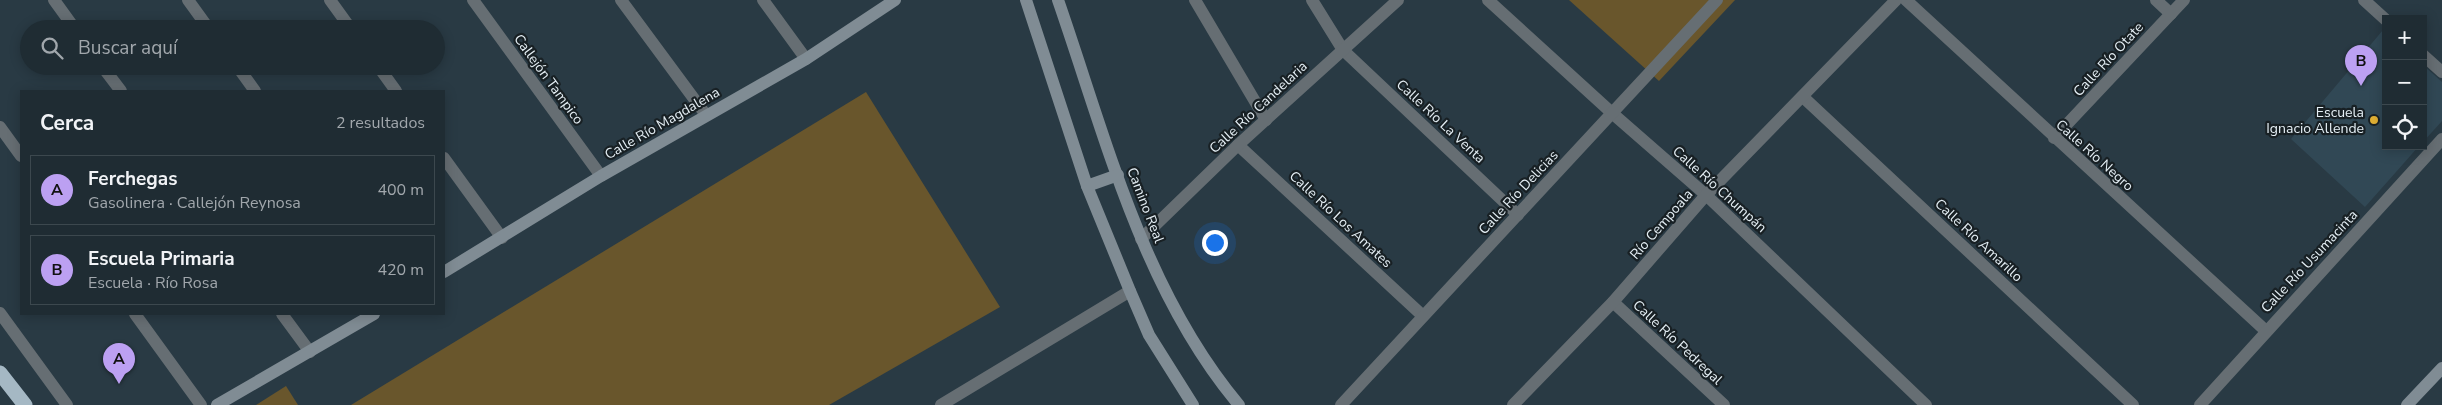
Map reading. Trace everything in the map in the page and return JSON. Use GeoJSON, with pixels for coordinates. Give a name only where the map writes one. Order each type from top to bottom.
{"type":"FeatureCollection","features":[{"type":"Feature","properties":{"kind":"highway"},"geometry":{"type":"LineString","coordinates":[[0,373],[25,405]]}},
{"type":"Feature","properties":{"kind":"street"},"geometry":{"type":"LineString","coordinates":[[54,0],[68,20]]}},
{"type":"Feature","properties":{"kind":"street"},"geometry":{"type":"LineString","coordinates":[[188,0],[202,20]]}},
{"type":"Feature","properties":{"kind":"street"},"geometry":{"type":"LineString","coordinates":[[330,0],[344,20]]}},
{"type":"Feature","properties":{"kind":"street","name":"Callejón Tampico"},"geometry":{"type":"LineString","coordinates":[[473,0],[601,176]]}},
{"type":"Feature","properties":{"kind":"street"},"geometry":{"type":"LineString","coordinates":[[621,0],[706,115]]}},
{"type":"Feature","properties":{"kind":"street"},"geometry":{"type":"LineString","coordinates":[[763,0],[806,59]]}},
{"type":"Feature","properties":{"kind":"street","name":"Calle Río Magdalena"},"geometry":{"type":"LineString","coordinates":[[445,271],[601,176],[806,59],[895,0]]}},
{"type":"Feature","properties":{"kind":"street"},"geometry":{"type":"LineString","coordinates":[[1026,0],[1087,186],[1130,291],[1149,335],[1193,405]]}},
{"type":"Feature","properties":{"kind":"street","name":"Camino Real"},"geometry":{"type":"LineString","coordinates":[[1058,0],[1141,239],[1174,306],[1220,382],[1240,405]]}},
{"type":"Feature","properties":{"kind":"street"},"geometry":{"type":"LineString","coordinates":[[1195,0],[1266,120]]}},
{"type":"Feature","properties":{"kind":"street","name":"Calle Río La Venta"},"geometry":{"type":"LineString","coordinates":[[1312,0],[1343,50],[1518,215]]}},
{"type":"Feature","properties":{"kind":"street","name":"Calle Río Candelaria"},"geometry":{"type":"LineString","coordinates":[[1141,239],[1238,145],[1398,0]]}},
{"type":"Feature","properties":{"kind":"street","name":"Calle Río Chumpán"},"geometry":{"type":"LineString","coordinates":[[1488,0],[1612,113],[1706,195],[1926,405]]}},
{"type":"Feature","properties":{"kind":"street","name":"Calle Río Delicias"},"geometry":{"type":"LineString","coordinates":[[1341,405],[1716,0]]}},
{"type":"Feature","properties":{"kind":"street","name":"Río Cempoala"},"geometry":{"type":"LineString","coordinates":[[1515,404],[1612,302],[1706,195],[1804,97],[1896,0]]}},
{"type":"Feature","properties":{"kind":"street","name":"Calle Río Negro"},"geometry":{"type":"LineString","coordinates":[[1906,0],[2266,331]]}},
{"type":"Feature","properties":{"kind":"street"},"geometry":{"type":"LineString","coordinates":[[2156,0],[2171,14]]}},
{"type":"Feature","properties":{"kind":"street","name":"Calle Río Otate"},"geometry":{"type":"LineString","coordinates":[[2054,138],[2184,0]]}},
{"type":"Feature","properties":{"kind":"street"},"geometry":{"type":"LineString","coordinates":[[2364,0],[2382,16]]}},
{"type":"Feature","properties":{"kind":"street"},"geometry":{"type":"LineString","coordinates":[[2427,59],[2442,72]]}},
{"type":"Feature","properties":{"kind":"street"},"geometry":{"type":"LineString","coordinates":[[108,75],[119,90]]}},
{"type":"Feature","properties":{"kind":"street"},"geometry":{"type":"LineString","coordinates":[[244,75],[255,90]]}},
{"type":"Feature","properties":{"kind":"street"},"geometry":{"type":"LineString","coordinates":[[384,75],[395,90]]}},
{"type":"Feature","properties":{"kind":"street","name":"Calle Río Amarillo"},"geometry":{"type":"LineString","coordinates":[[1804,97],[2133,405]]}},
{"type":"Feature","properties":{"kind":"street"},"geometry":{"type":"LineString","coordinates":[[0,127],[20,155]]}},
{"type":"Feature","properties":{"kind":"street","name":"Calle Río Usumacinta"},"geometry":{"type":"LineString","coordinates":[[2200,405],[2442,139]]}},
{"type":"Feature","properties":{"kind":"street","name":"Calle Río Los Amates"},"geometry":{"type":"LineString","coordinates":[[1238,145],[1424,316]]}},
{"type":"Feature","properties":{"kind":"street"},"geometry":{"type":"LineString","coordinates":[[445,159],[502,238]]}},
{"type":"Feature","properties":{"kind":"street"},"geometry":{"type":"LineString","coordinates":[[1087,186],[1118,175]]}},
{"type":"Feature","properties":{"kind":"street"},"geometry":{"type":"LineString","coordinates":[[941,405],[1130,291]]}},
{"type":"Feature","properties":{"kind":"street","name":"Calle Río Pedregal"},"geometry":{"type":"LineString","coordinates":[[1612,302],[1724,405]]}},
{"type":"Feature","properties":{"kind":"street"},"geometry":{"type":"LineString","coordinates":[[0,313],[67,405]]}},
{"type":"Feature","properties":{"kind":"street"},"geometry":{"type":"LineString","coordinates":[[136,315],[201,405]]}},
{"type":"Feature","properties":{"kind":"street"},"geometry":{"type":"LineString","coordinates":[[283,315],[310,352]]}},
{"type":"Feature","properties":{"kind":"street"},"geometry":{"type":"LineString","coordinates":[[217,405],[372,315]]}},
{"type":"Feature","properties":{"kind":"street"},"geometry":{"type":"LineString","coordinates":[[2407,405],[2442,368]]}},
{"type":"Feature","properties":{"kind":"shaded area"},"geometry":{"type":"Polygon","coordinates":[[[1569,0],[1735,0],[1659,81],[1569,0]]]}},
{"type":"Feature","properties":{"kind":"shaded area"},"geometry":{"type":"Polygon","coordinates":[[[2382,31],[2382,150],[2415,150],[2365,207],[2291,139],[2382,31]]]}},
{"type":"Feature","properties":{"kind":"shaded area"},"geometry":{"type":"Polygon","coordinates":[[[2427,69],[2442,82],[2442,121],[2427,138],[2427,69]]]}},
{"type":"Feature","properties":{"kind":"shaded area"},"geometry":{"type":"Polygon","coordinates":[[[866,92],[1000,307],[829,405],[351,405],[866,92]]]}},
{"type":"Feature","properties":{"kind":"shaded area"},"geometry":{"type":"Polygon","coordinates":[[[286,386],[298,405],[256,405],[286,386]]]}},
{"type":"Feature","properties":{"kind":"place","name":"Escuela Primaria"},"geometry":{"type":"Point","coordinates":[2361,86]}},
{"type":"Feature","properties":{"kind":"place","name":"Escuela Ignacio Allende"},"geometry":{"type":"Point","coordinates":[2374,120]}},
{"type":"Feature","properties":{"kind":"place","name":"Ferchegas"},"geometry":{"type":"Point","coordinates":[119,384]}}]}
